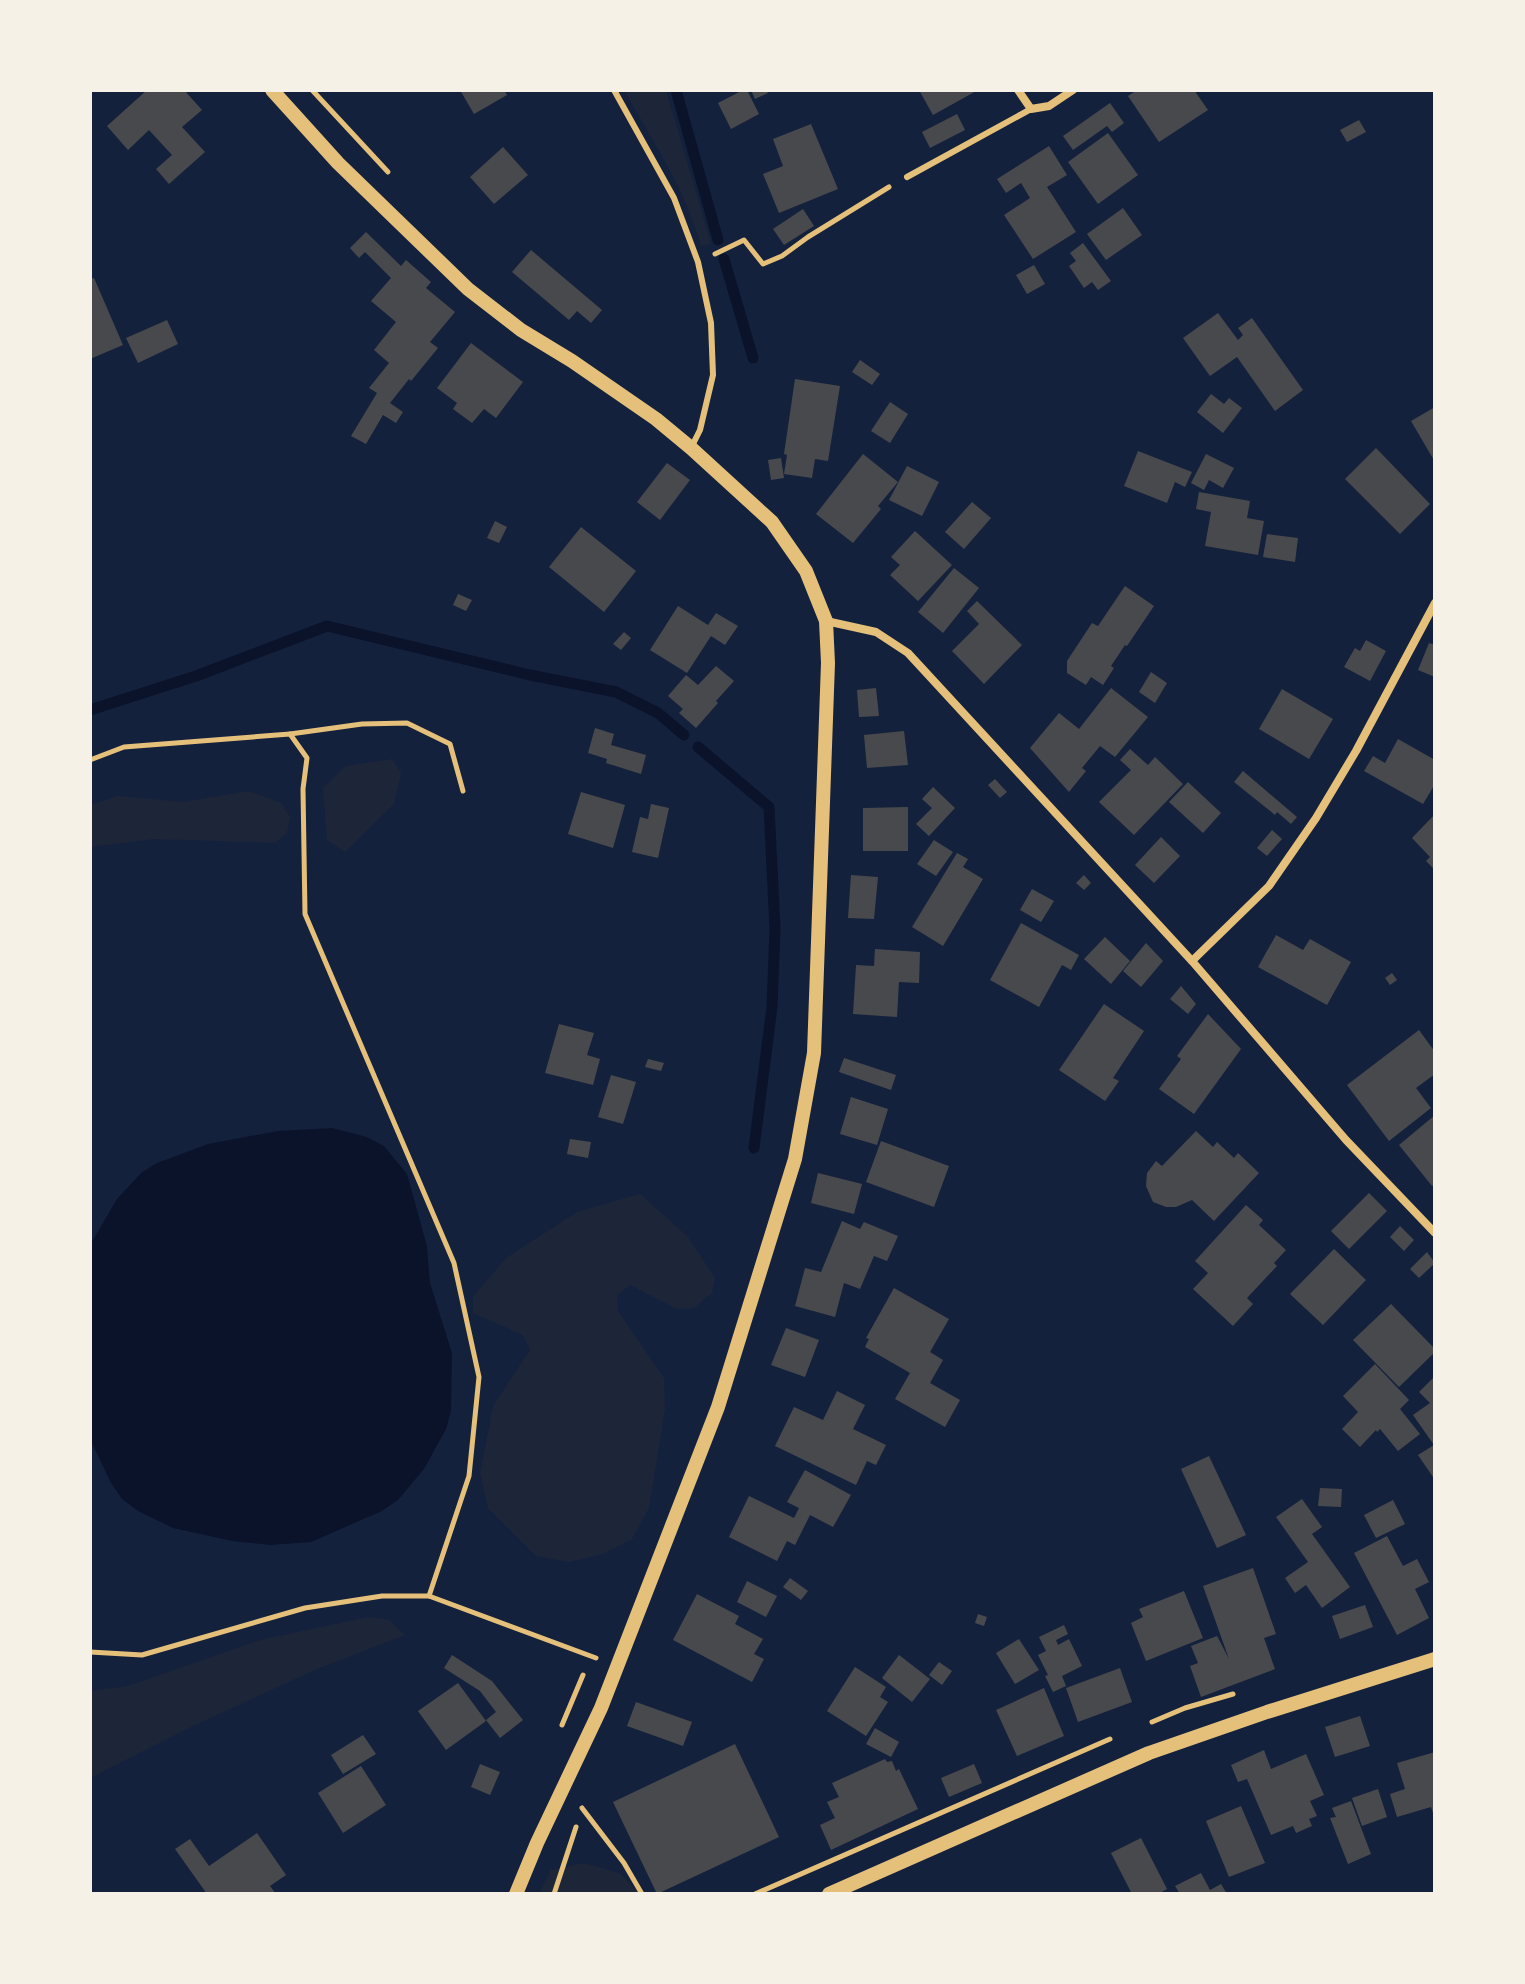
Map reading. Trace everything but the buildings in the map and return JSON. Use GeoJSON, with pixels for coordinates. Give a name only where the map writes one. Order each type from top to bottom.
{"type":"FeatureCollection","features":[{"type":"Feature","properties":{"kind":"street"},"geometry":{"type":"LineString","coordinates":[[272,90],[338,163],[468,289],[521,330],[656,419],[772,522],[806,571],[826,621],[828,694],[814,1053],[795,1159],[718,1407],[601,1708],[516,1894]]}},
{"type":"Feature","properties":{"kind":"street"},"geometry":{"type":"LineString","coordinates":[[1018,90],[1031,109],[1049,106],[1073,90]]}},
{"type":"Feature","properties":{"kind":"street"},"geometry":{"type":"LineString","coordinates":[[1192,961],[1269,886],[1316,818],[1356,751],[1435,603]]}},
{"type":"Feature","properties":{"kind":"street"},"geometry":{"type":"LineString","coordinates":[[826,621],[876,632],[908,653],[1192,961],[1346,1140],[1435,1233]]}},
{"type":"Feature","properties":{"kind":"street"},"geometry":{"type":"LineString","coordinates":[[829,1894],[1149,1753],[1435,1659]]}},
{"type":"Feature","properties":{"kind":"lane"},"geometry":{"type":"LineString","coordinates":[[614,90],[674,198],[698,262],[711,323],[713,375],[700,430],[691,448]]}},
{"type":"Feature","properties":{"kind":"lane"},"geometry":{"type":"LineString","coordinates":[[907,177],[1031,109]]}},
{"type":"Feature","properties":{"kind":"path"},"geometry":{"type":"LineString","coordinates":[[312,90],[394,179]]}},
{"type":"Feature","properties":{"kind":"path"},"geometry":{"type":"LineString","coordinates":[[698,262],[744,240],[763,264],[782,256],[907,177]]}},
{"type":"Feature","properties":{"kind":"path"},"geometry":{"type":"LineString","coordinates":[[90,760],[124,747],[290,734],[362,724],[407,723],[450,744],[463,791]]}},
{"type":"Feature","properties":{"kind":"path"},"geometry":{"type":"LineString","coordinates":[[290,734],[307,758],[303,789],[305,914],[454,1263],[479,1377],[469,1476],[429,1596]]}},
{"type":"Feature","properties":{"kind":"path"},"geometry":{"type":"LineString","coordinates":[[90,1652],[142,1655],[305,1608],[382,1596],[429,1596],[618,1665]]}},
{"type":"Feature","properties":{"kind":"path"},"geometry":{"type":"LineString","coordinates":[[554,1894],[587,1794]]}},
{"type":"Feature","properties":{"kind":"path"},"geometry":{"type":"LineString","coordinates":[[582,1808],[624,1863],[642,1894]]}},
{"type":"Feature","properties":{"kind":"shaded area"},"geometry":{"type":"Polygon","coordinates":[[[624,90],[666,90],[711,244],[701,246],[687,205],[624,90]]]}},
{"type":"Feature","properties":{"kind":"shaded area"},"geometry":{"type":"Polygon","coordinates":[[[392,759],[401,773],[394,804],[345,852],[327,840],[323,788],[346,766],[392,759]]]}},
{"type":"Feature","properties":{"kind":"shaded area"},"geometry":{"type":"Polygon","coordinates":[[[249,791],[281,803],[290,817],[287,833],[275,843],[154,839],[90,847],[90,805],[118,796],[184,802],[249,791]]]}},
{"type":"Feature","properties":{"kind":"shaded area"},"geometry":{"type":"Polygon","coordinates":[[[332,1128],[367,1137],[384,1146],[407,1174],[427,1246],[430,1283],[452,1353],[451,1411],[446,1429],[424,1469],[398,1500],[382,1511],[311,1542],[270,1545],[232,1541],[173,1528],[138,1511],[122,1499],[90,1439],[90,1245],[117,1199],[141,1173],[157,1163],[208,1144],[278,1131],[332,1128]]]}},
{"type":"Feature","properties":{"kind":"shaded area"},"geometry":{"type":"Polygon","coordinates":[[[640,1194],[688,1237],[715,1278],[712,1293],[694,1308],[677,1309],[630,1285],[617,1295],[618,1311],[664,1378],[665,1409],[649,1508],[632,1539],[603,1554],[569,1562],[536,1556],[488,1508],[480,1473],[493,1406],[530,1350],[523,1335],[473,1313],[473,1297],[506,1258],[577,1212],[640,1194]]]}},
{"type":"Feature","properties":{"kind":"shaded area"},"geometry":{"type":"Polygon","coordinates":[[[368,1617],[389,1620],[405,1635],[317,1669],[90,1778],[90,1691],[128,1686],[260,1640],[368,1617]]]}},
{"type":"Feature","properties":{"kind":"shaded area"},"geometry":{"type":"Polygon","coordinates":[[[585,1863],[619,1873],[641,1894],[539,1894],[551,1870],[585,1863]]]}},
{"type":"Feature","properties":{"kind":"waterway"},"geometry":{"type":"LineString","coordinates":[[676,90],[718,240]]}},
{"type":"Feature","properties":{"kind":"waterway"},"geometry":{"type":"LineString","coordinates":[[724,259],[753,358]]}},
{"type":"Feature","properties":{"kind":"waterway"},"geometry":{"type":"LineString","coordinates":[[90,710],[196,676],[327,626],[530,675],[616,692],[658,713],[684,735]]}},
{"type":"Feature","properties":{"kind":"waterway"},"geometry":{"type":"LineString","coordinates":[[698,747],[769,807],[775,929],[772,1007],[754,1148]]}}]}
